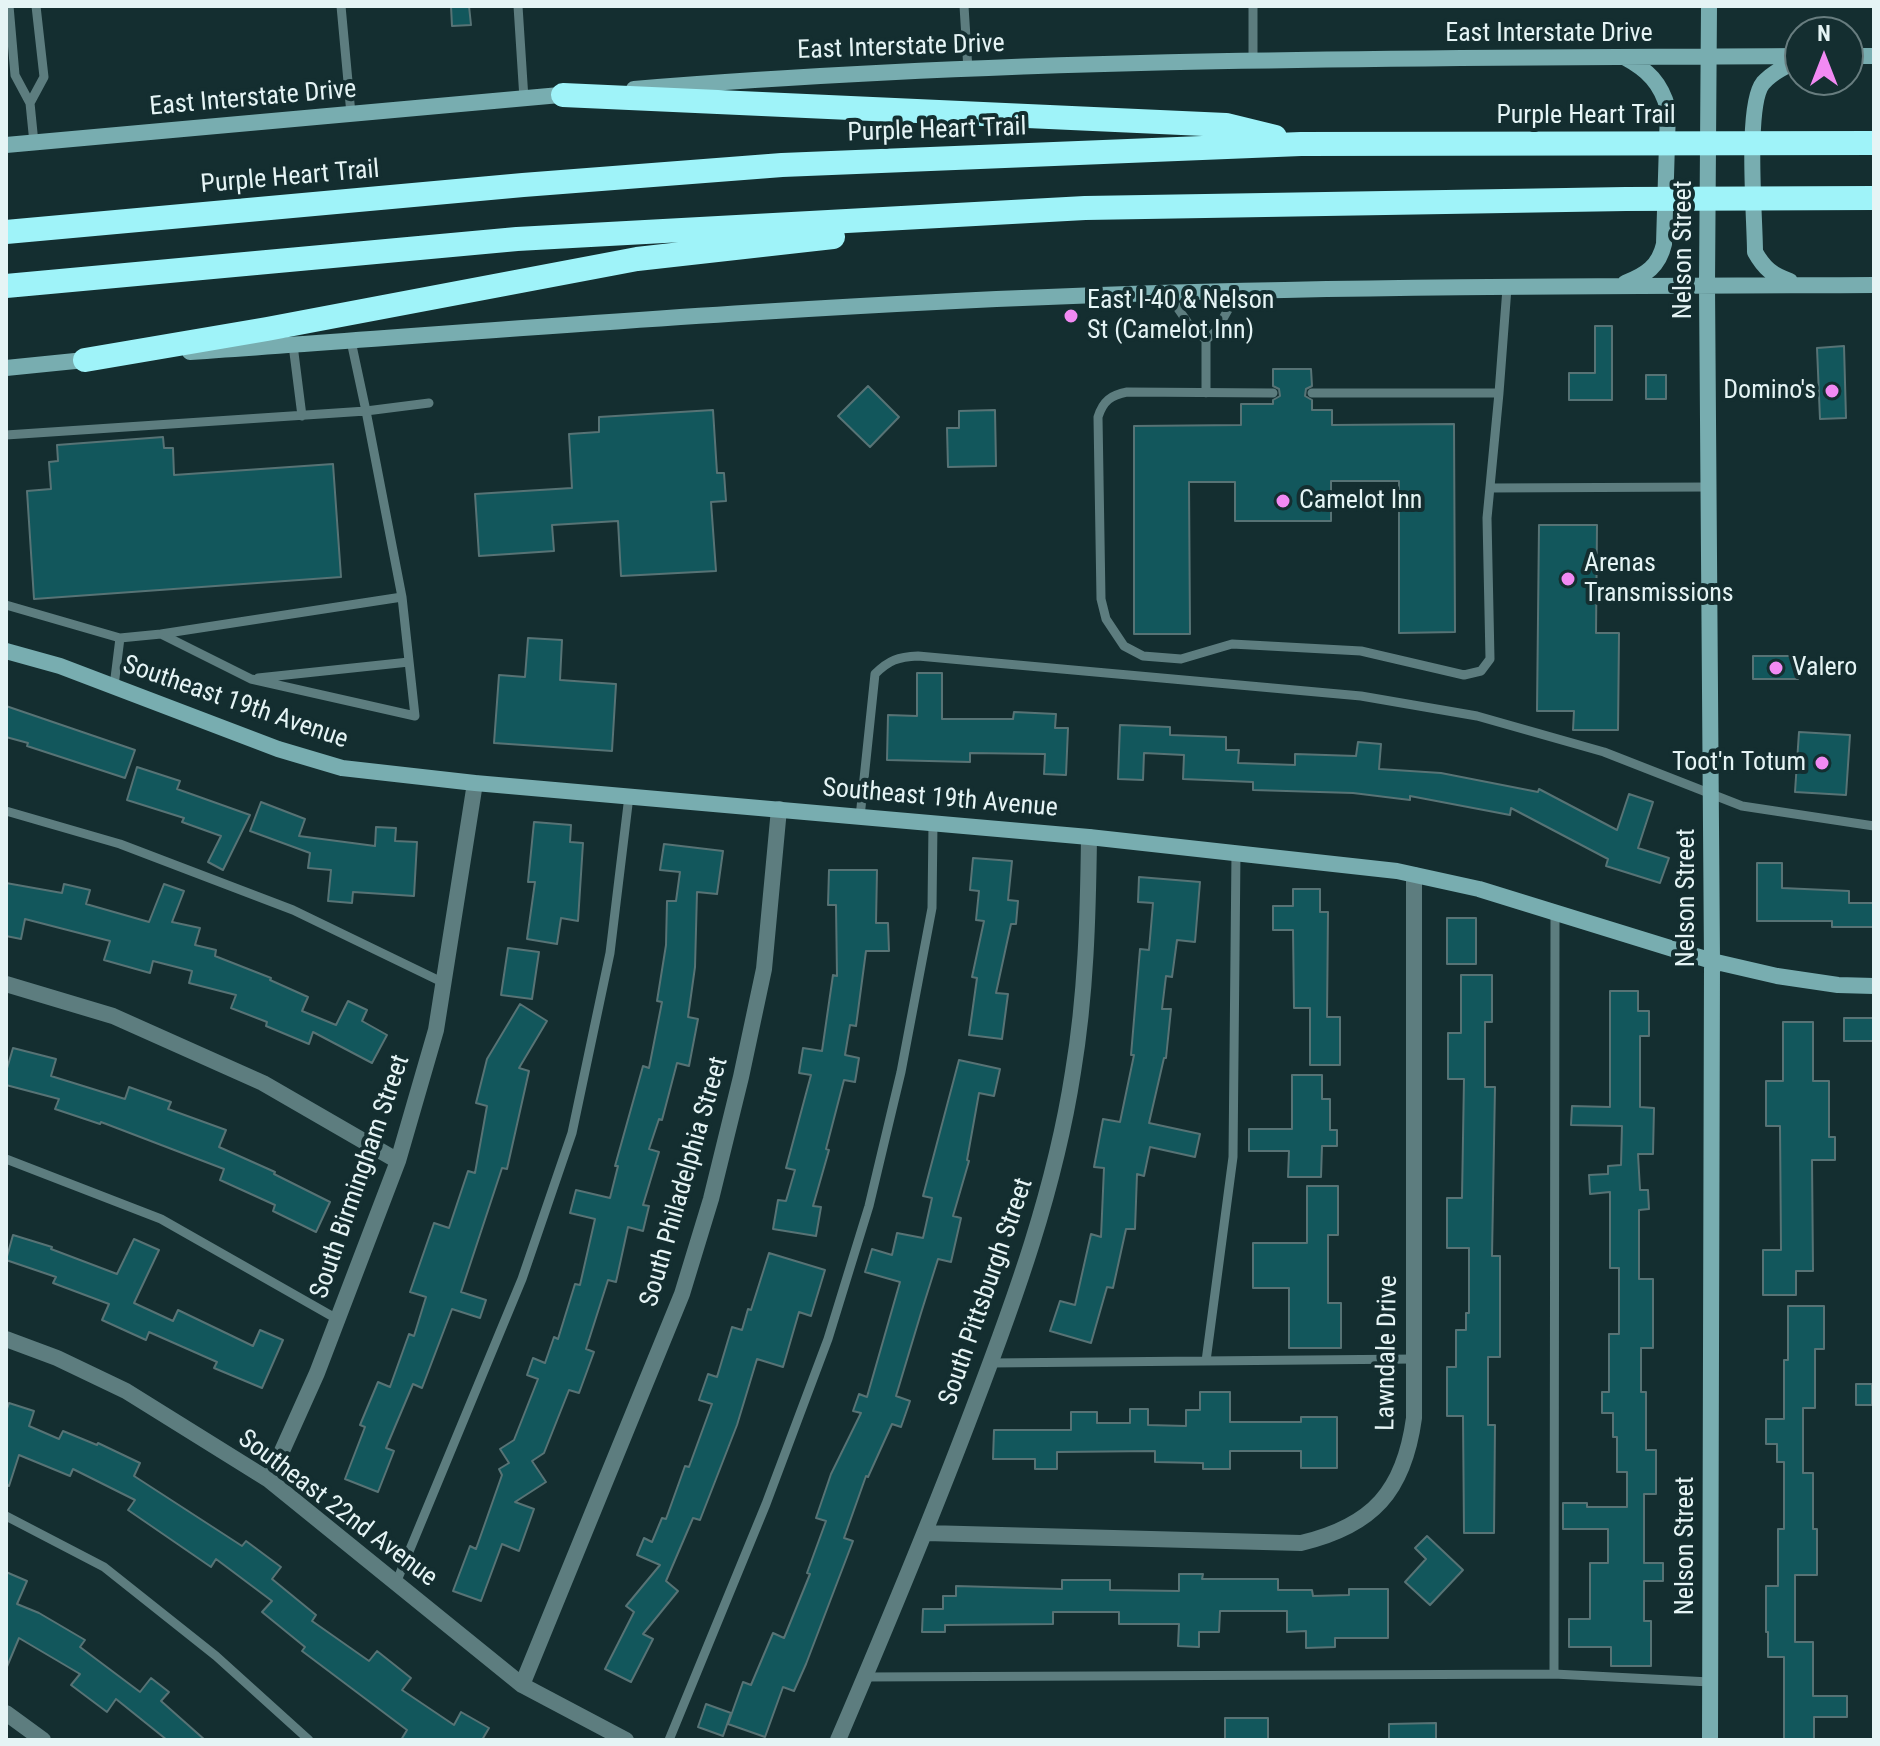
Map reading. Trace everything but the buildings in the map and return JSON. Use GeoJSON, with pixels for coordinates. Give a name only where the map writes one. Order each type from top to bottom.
{"type":"FeatureCollection","features":[{"type":"Feature","properties":{"kind":"highway"},"geometry":{"type":"LineString","coordinates":[[563,95],[1226,125],[1301,144]]}},
{"type":"Feature","properties":{"kind":"highway","name":"Purple Heart Trail"},"geometry":{"type":"LineString","coordinates":[[6,232],[782,165],[1301,144],[1874,143]]}},
{"type":"Feature","properties":{"kind":"highway"},"geometry":{"type":"LineString","coordinates":[[6,286],[517,239],[1085,208],[1874,198]]}},
{"type":"Feature","properties":{"kind":"highway"},"geometry":{"type":"LineString","coordinates":[[85,360],[637,259],[817,238],[1024,226],[1085,208]]}},
{"type":"Feature","properties":{"kind":"main road","name":"Nelson Street"},"geometry":{"type":"LineString","coordinates":[[1709,6],[1707,285],[1712,961],[1710,1740]]}},
{"type":"Feature","properties":{"kind":"main road"},"geometry":{"type":"LineString","coordinates":[[1616,286],[1653,268],[1661,257],[1665,229],[1668,109],[1664,93],[1655,79],[1624,57]]}},
{"type":"Feature","properties":{"kind":"main road","name":"East Interstate Drive"},"geometry":{"type":"LineString","coordinates":[[6,145],[777,77],[1253,61],[1784,58]]}},
{"type":"Feature","properties":{"kind":"main road"},"geometry":{"type":"LineString","coordinates":[[1784,67],[1762,85],[1753,110],[1755,252],[1762,265],[1774,275],[1803,285]]}},
{"type":"Feature","properties":{"kind":"main road"},"geometry":{"type":"LineString","coordinates":[[6,368],[293,345],[909,305],[1238,292],[1874,285]]}},
{"type":"Feature","properties":{"kind":"main road","name":"Southeast 19th Avenue"},"geometry":{"type":"LineString","coordinates":[[6,651],[60,666],[278,749],[342,768],[475,783],[1089,837],[1414,875],[1479,889],[1712,961],[1777,976],[1838,985],[1874,986]]}},
{"type":"Feature","properties":{"kind":"street","name":"South Birmingham Street"},"geometry":{"type":"LineString","coordinates":[[269,1480],[317,1373],[398,1161],[436,1030],[475,783]]}},
{"type":"Feature","properties":{"kind":"street","name":"South Philadelphia Street"},"geometry":{"type":"LineString","coordinates":[[522,1685],[682,1294],[711,1199],[764,969],[779,809]]}},
{"type":"Feature","properties":{"kind":"street","name":"South Pittsburgh Street"},"geometry":{"type":"LineString","coordinates":[[838,1740],[926,1533],[991,1363],[1025,1269],[1053,1172],[1073,1073],[1086,973],[1089,837]]}},
{"type":"Feature","properties":{"kind":"street","name":"Lawndale Drive"},"geometry":{"type":"LineString","coordinates":[[926,1533],[1284,1544],[1331,1536],[1358,1522],[1381,1502],[1399,1477],[1410,1448],[1414,1418],[1414,875]]}},
{"type":"Feature","properties":{"kind":"street"},"geometry":{"type":"LineString","coordinates":[[6,984],[113,1016],[249,1076],[398,1161]]}},
{"type":"Feature","properties":{"kind":"street","name":"Southeast 22nd Avenue"},"geometry":{"type":"LineString","coordinates":[[6,1339],[57,1358],[126,1391],[269,1480],[522,1685],[626,1740]]}},
{"type":"Feature","properties":{"kind":"street"},"geometry":{"type":"LineString","coordinates":[[6,1713],[43,1740]]}},
{"type":"Feature","properties":{"kind":"lane"},"geometry":{"type":"LineString","coordinates":[[9,6],[15,75],[30,103],[34,143]]}},
{"type":"Feature","properties":{"kind":"lane"},"geometry":{"type":"LineString","coordinates":[[30,103],[44,77],[36,6]]}},
{"type":"Feature","properties":{"kind":"lane"},"geometry":{"type":"LineString","coordinates":[[341,6],[351,114]]}},
{"type":"Feature","properties":{"kind":"lane"},"geometry":{"type":"LineString","coordinates":[[518,6],[524,99]]}},
{"type":"Feature","properties":{"kind":"lane"},"geometry":{"type":"LineString","coordinates":[[964,6],[968,70]]}},
{"type":"Feature","properties":{"kind":"lane"},"geometry":{"type":"LineString","coordinates":[[1253,6],[1253,61]]}},
{"type":"Feature","properties":{"kind":"lane"},"geometry":{"type":"LineString","coordinates":[[1273,393],[1118,394],[1102,406],[1098,417],[1101,599],[1106,619],[1124,646],[1143,656],[1181,659],[1232,644],[1361,651],[1464,675],[1481,671],[1490,659],[1487,518],[1507,288]]}},
{"type":"Feature","properties":{"kind":"lane"},"geometry":{"type":"LineString","coordinates":[[1206,393],[1206,340],[1216,331],[1238,292]]}},
{"type":"Feature","properties":{"kind":"lane"},"geometry":{"type":"LineString","coordinates":[[1168,294],[1196,333],[1206,340]]}},
{"type":"Feature","properties":{"kind":"lane"},"geometry":{"type":"LineString","coordinates":[[161,634],[251,679],[415,716],[402,597],[351,341]]}},
{"type":"Feature","properties":{"kind":"lane"},"geometry":{"type":"LineString","coordinates":[[293,345],[302,416]]}},
{"type":"Feature","properties":{"kind":"lane"},"geometry":{"type":"LineString","coordinates":[[1312,393],[1499,393]]}},
{"type":"Feature","properties":{"kind":"lane"},"geometry":{"type":"LineString","coordinates":[[6,435],[302,416],[429,403]]}},
{"type":"Feature","properties":{"kind":"lane"},"geometry":{"type":"LineString","coordinates":[[1490,488],[1709,487]]}},
{"type":"Feature","properties":{"kind":"lane"},"geometry":{"type":"LineString","coordinates":[[6,605],[120,638],[402,597]]}},
{"type":"Feature","properties":{"kind":"lane"},"geometry":{"type":"LineString","coordinates":[[114,686],[120,638]]}},
{"type":"Feature","properties":{"kind":"lane"},"geometry":{"type":"LineString","coordinates":[[860,817],[875,674],[887,661],[918,656],[1361,696],[1462,713],[1604,752],[1742,806],[1874,826]]}},
{"type":"Feature","properties":{"kind":"lane"},"geometry":{"type":"LineString","coordinates":[[251,679],[409,662]]}},
{"type":"Feature","properties":{"kind":"lane"},"geometry":{"type":"LineString","coordinates":[[396,1583],[522,1279],[572,1133],[610,953],[629,796]]}},
{"type":"Feature","properties":{"kind":"lane"},"geometry":{"type":"LineString","coordinates":[[6,811],[120,844],[279,905],[444,983]]}},
{"type":"Feature","properties":{"kind":"lane"},"geometry":{"type":"LineString","coordinates":[[669,1740],[766,1504],[828,1339],[869,1206],[901,1072],[932,908],[933,823]]}},
{"type":"Feature","properties":{"kind":"lane"},"geometry":{"type":"LineString","coordinates":[[1206,1361],[1233,1157],[1236,852]]}},
{"type":"Feature","properties":{"kind":"lane"},"geometry":{"type":"LineString","coordinates":[[1554,1674],[1555,912]]}},
{"type":"Feature","properties":{"kind":"lane"},"geometry":{"type":"LineString","coordinates":[[6,1159],[161,1219],[337,1319]]}},
{"type":"Feature","properties":{"kind":"lane"},"geometry":{"type":"LineString","coordinates":[[991,1363],[1414,1359]]}},
{"type":"Feature","properties":{"kind":"lane"},"geometry":{"type":"LineString","coordinates":[[6,1516],[104,1567],[216,1656],[309,1740]]}},
{"type":"Feature","properties":{"kind":"lane"},"geometry":{"type":"LineString","coordinates":[[865,1677],[1554,1674],[1710,1682]]}},
{"type":"Feature","properties":{"kind":"place","name":"East I-40 & Nelson St (Camelot Inn)"},"geometry":{"type":"Point","coordinates":[1071,316]}},
{"type":"Feature","properties":{"kind":"place","name":"Domino's"},"geometry":{"type":"Point","coordinates":[1832,391]}},
{"type":"Feature","properties":{"kind":"place","name":"Camelot Inn"},"geometry":{"type":"Point","coordinates":[1283,501]}},
{"type":"Feature","properties":{"kind":"place","name":"Arenas Transmissions"},"geometry":{"type":"Point","coordinates":[1568,579]}},
{"type":"Feature","properties":{"kind":"place","name":"Valero"},"geometry":{"type":"Point","coordinates":[1776,668]}},
{"type":"Feature","properties":{"kind":"place","name":"Toot'n Totum"},"geometry":{"type":"Point","coordinates":[1822,763]}}]}
